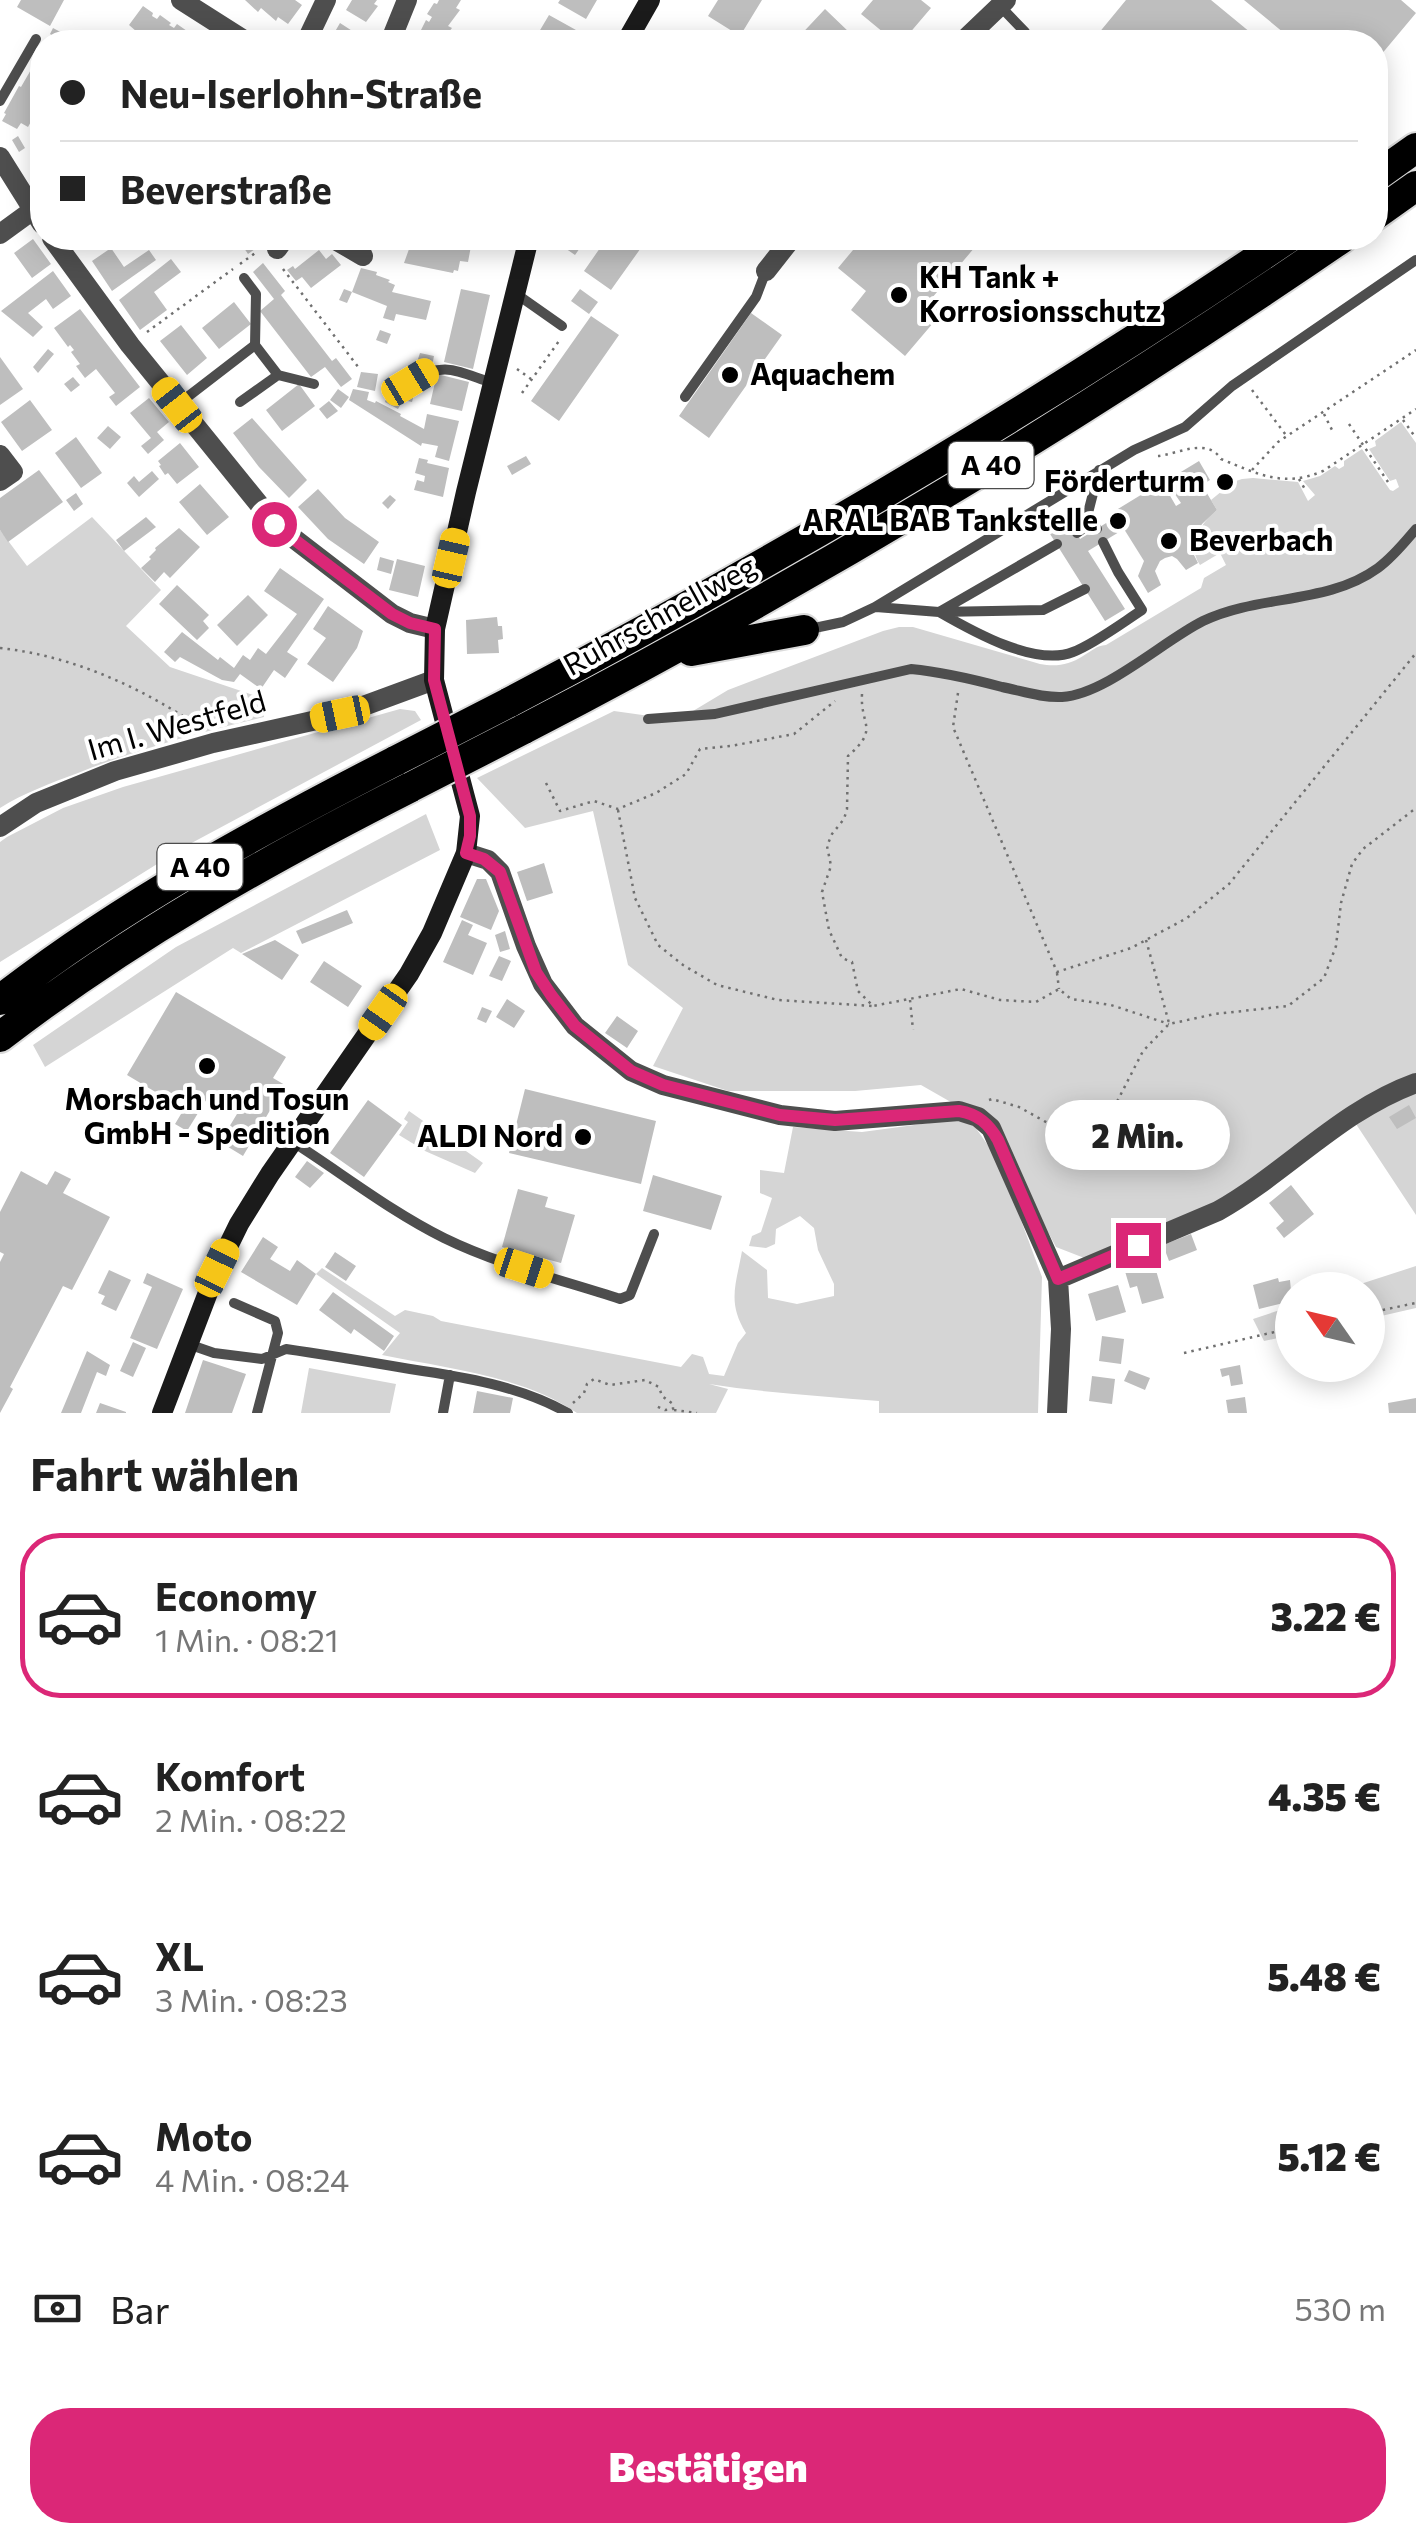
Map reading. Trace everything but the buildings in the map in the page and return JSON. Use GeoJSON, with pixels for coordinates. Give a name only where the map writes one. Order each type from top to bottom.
{"type":"FeatureCollection","features":[{"type":"Feature","properties":{"kind":"highway"},"geometry":{"type":"LineString","coordinates":[[1388,168],[1416,148]]}},
{"type":"Feature","properties":{"kind":"highway"},"geometry":{"type":"LineString","coordinates":[[1388,206],[1416,186]]}},
{"type":"Feature","properties":{"kind":"highway","name":"Ruhrschnellweg"},"geometry":{"type":"LineString","coordinates":[[0,1000],[51,961],[214,858],[404,773],[515,717],[1116,351],[1270,250]]}},
{"type":"Feature","properties":{"kind":"highway","name":"Ruhrschnellweg"},"geometry":{"type":"LineString","coordinates":[[515,717],[628,675],[799,580],[963,482],[1324,250]]}},
{"type":"Feature","properties":{"kind":"highway"},"geometry":{"type":"LineString","coordinates":[[628,675],[707,646],[804,630]]}},
{"type":"Feature","properties":{"kind":"highway","name":"Ruhrschnellweg"},"geometry":{"type":"LineString","coordinates":[[0,1037],[56,993],[170,918],[273,858],[404,773]]}},
{"type":"Feature","properties":{"kind":"main road"},"geometry":{"type":"LineString","coordinates":[[633,30],[650,0]]}},
{"type":"Feature","properties":{"kind":"main road"},"geometry":{"type":"LineString","coordinates":[[162,1413],[228,1246],[270,1174],[409,974],[432,933],[466,853],[470,816],[434,680],[435,629],[525,250]]}},
{"type":"Feature","properties":{"kind":"street"},"geometry":{"type":"LineString","coordinates":[[181,0],[228,30]]}},
{"type":"Feature","properties":{"kind":"street"},"geometry":{"type":"LineString","coordinates":[[312,30],[326,0]]}},
{"type":"Feature","properties":{"kind":"street"},"geometry":{"type":"LineString","coordinates":[[395,30],[407,0]]}},
{"type":"Feature","properties":{"kind":"street"},"geometry":{"type":"LineString","coordinates":[[975,30],[1003,3]]}},
{"type":"Feature","properties":{"kind":"street"},"geometry":{"type":"LineString","coordinates":[[0,157],[30,204]]}},
{"type":"Feature","properties":{"kind":"street"},"geometry":{"type":"LineString","coordinates":[[0,234],[30,224]]}},
{"type":"Feature","properties":{"kind":"street"},"geometry":{"type":"LineString","coordinates":[[61,250],[130,345],[259,506],[292,539],[392,614],[435,629]]}},
{"type":"Feature","properties":{"kind":"street"},"geometry":{"type":"LineString","coordinates":[[353,250],[364,256]]}},
{"type":"Feature","properties":{"kind":"street"},"geometry":{"type":"LineString","coordinates":[[766,271],[783,250]]}},
{"type":"Feature","properties":{"kind":"street"},"geometry":{"type":"LineString","coordinates":[[0,455],[13,472],[0,481]]}},
{"type":"Feature","properties":{"kind":"street","name":"Im I. Westfeld"},"geometry":{"type":"LineString","coordinates":[[0,827],[36,803],[115,771],[213,743],[340,714],[434,680]]}},
{"type":"Feature","properties":{"kind":"street"},"geometry":{"type":"LineString","coordinates":[[466,853],[484,859],[500,872],[536,972],[551,995],[575,1026],[631,1071],[663,1085],[780,1115],[835,1120],[959,1111],[986,1122],[998,1140],[1058,1279],[1058,1413]]}},
{"type":"Feature","properties":{"kind":"street"},"geometry":{"type":"LineString","coordinates":[[1058,1279],[1230,1204],[1362,1109],[1416,1083]]}},
{"type":"Feature","properties":{"kind":"lane"},"geometry":{"type":"LineString","coordinates":[[1003,3],[1023,30]]}},
{"type":"Feature","properties":{"kind":"lane"},"geometry":{"type":"LineString","coordinates":[[0,101],[30,49]]}},
{"type":"Feature","properties":{"kind":"lane"},"geometry":{"type":"LineString","coordinates":[[804,630],[843,622],[875,607],[1099,470],[1185,427],[1243,378],[1416,260]]}},
{"type":"Feature","properties":{"kind":"lane"},"geometry":{"type":"LineString","coordinates":[[685,397],[756,297],[766,271]]}},
{"type":"Feature","properties":{"kind":"lane"},"geometry":{"type":"LineString","coordinates":[[248,272],[256,294],[255,345],[278,375],[314,384]]}},
{"type":"Feature","properties":{"kind":"lane"},"geometry":{"type":"LineString","coordinates":[[514,293],[562,331]]}},
{"type":"Feature","properties":{"kind":"lane"},"geometry":{"type":"LineString","coordinates":[[177,405],[255,345]]}},
{"type":"Feature","properties":{"kind":"lane"},"geometry":{"type":"LineString","coordinates":[[410,382],[430,370],[451,369],[492,384]]}},
{"type":"Feature","properties":{"kind":"lane"},"geometry":{"type":"LineString","coordinates":[[240,402],[278,375]]}},
{"type":"Feature","properties":{"kind":"lane"},"geometry":{"type":"LineString","coordinates":[[1076,533],[1084,528],[1099,470]]}},
{"type":"Feature","properties":{"kind":"lane"},"geometry":{"type":"LineString","coordinates":[[1088,512],[1097,529]]}},
{"type":"Feature","properties":{"kind":"lane"},"geometry":{"type":"LineString","coordinates":[[648,719],[716,714],[912,669],[960,676],[1044,697],[1076,695],[1224,612],[1320,593],[1360,578],[1394,554],[1416,529]]}},
{"type":"Feature","properties":{"kind":"lane"},"geometry":{"type":"LineString","coordinates":[[939,612],[986,638],[1051,657],[1074,652],[1142,610],[1103,542]]}},
{"type":"Feature","properties":{"kind":"lane"},"geometry":{"type":"LineString","coordinates":[[939,612],[1057,544]]}},
{"type":"Feature","properties":{"kind":"lane"},"geometry":{"type":"LineString","coordinates":[[1106,579],[1118,572]]}},
{"type":"Feature","properties":{"kind":"lane"},"geometry":{"type":"LineString","coordinates":[[875,607],[939,612],[1043,610],[1085,589]]}},
{"type":"Feature","properties":{"kind":"lane"},"geometry":{"type":"LineString","coordinates":[[0,984],[51,961]]}},
{"type":"Feature","properties":{"kind":"lane"},"geometry":{"type":"LineString","coordinates":[[293,1142],[386,1206],[445,1238],[492,1258],[620,1299],[630,1294],[654,1234]]}},
{"type":"Feature","properties":{"kind":"lane"},"geometry":{"type":"LineString","coordinates":[[234,1303],[275,1322],[278,1333],[257,1413]]}},
{"type":"Feature","properties":{"kind":"lane"},"geometry":{"type":"LineString","coordinates":[[188,1344],[214,1353],[262,1360],[286,1348],[450,1375],[511,1389],[568,1413]]}},
{"type":"Feature","properties":{"kind":"lane"},"geometry":{"type":"LineString","coordinates":[[443,1413],[450,1375]]}},
{"type":"Feature","properties":{"kind":"path"},"geometry":{"type":"LineString","coordinates":[[130,345],[246,260],[270,250]]}},
{"type":"Feature","properties":{"kind":"path"},"geometry":{"type":"LineString","coordinates":[[276,250],[359,368]]}},
{"type":"Feature","properties":{"kind":"path"},"geometry":{"type":"LineString","coordinates":[[246,260],[248,272]]}},
{"type":"Feature","properties":{"kind":"path"},"geometry":{"type":"LineString","coordinates":[[522,393],[562,331]]}},
{"type":"Feature","properties":{"kind":"path"},"geometry":{"type":"LineString","coordinates":[[1251,471],[1278,442],[1416,350]]}},
{"type":"Feature","properties":{"kind":"path"},"geometry":{"type":"LineString","coordinates":[[516,368],[532,379]]}},
{"type":"Feature","properties":{"kind":"path"},"geometry":{"type":"LineString","coordinates":[[1243,378],[1287,436]]}},
{"type":"Feature","properties":{"kind":"path"},"geometry":{"type":"LineString","coordinates":[[1134,450],[1160,456],[1191,448],[1209,449],[1221,459],[1276,480],[1299,479],[1324,471],[1416,408]]}},
{"type":"Feature","properties":{"kind":"path"},"geometry":{"type":"LineString","coordinates":[[1324,414],[1334,434]]}},
{"type":"Feature","properties":{"kind":"path"},"geometry":{"type":"LineString","coordinates":[[1402,418],[1416,438]]}},
{"type":"Feature","properties":{"kind":"path"},"geometry":{"type":"LineString","coordinates":[[1348,424],[1388,482]]}},
{"type":"Feature","properties":{"kind":"path"},"geometry":{"type":"LineString","coordinates":[[1299,479],[1306,490]]}},
{"type":"Feature","properties":{"kind":"path"},"geometry":{"type":"LineString","coordinates":[[0,648],[74,664],[146,694],[207,733],[213,743]]}},
{"type":"Feature","properties":{"kind":"path"},"geometry":{"type":"LineString","coordinates":[[1057,972],[1131,948],[1188,918],[1229,884],[1416,653]]}},
{"type":"Feature","properties":{"kind":"path"},"geometry":{"type":"LineString","coordinates":[[960,676],[953,727],[1057,972],[1059,989],[1072,999],[1111,1004],[1169,1024],[1215,1014],[1288,1006],[1324,978],[1336,946],[1341,904],[1352,864],[1363,849],[1416,808]]}},
{"type":"Feature","properties":{"kind":"path"},"geometry":{"type":"LineString","coordinates":[[864,678],[861,705],[868,722],[863,743],[848,756],[848,810],[828,846],[831,866],[822,892],[829,930],[842,958],[852,962],[858,992],[873,1006]]}},
{"type":"Feature","properties":{"kind":"path"},"geometry":{"type":"LineString","coordinates":[[546,784],[560,811],[594,801],[618,809],[656,793],[686,774],[700,749],[794,734],[836,701]]}},
{"type":"Feature","properties":{"kind":"path"},"geometry":{"type":"LineString","coordinates":[[618,809],[634,898],[658,944],[717,986],[778,1000],[873,1006],[961,990],[1000,1000],[1036,1002],[1059,989]]}},
{"type":"Feature","properties":{"kind":"path"},"geometry":{"type":"LineString","coordinates":[[1146,940],[1169,1024]]}},
{"type":"Feature","properties":{"kind":"path"},"geometry":{"type":"LineString","coordinates":[[910,999],[913,1030]]}},
{"type":"Feature","properties":{"kind":"path"},"geometry":{"type":"LineString","coordinates":[[959,1111],[992,1099],[1019,1107],[1071,1136],[1088,1139],[1102,1131],[1143,1051],[1169,1024]]}},
{"type":"Feature","properties":{"kind":"path"},"geometry":{"type":"LineString","coordinates":[[1385,1309],[1416,1303]]}},
{"type":"Feature","properties":{"kind":"path"},"geometry":{"type":"LineString","coordinates":[[1184,1352],[1275,1332]]}},
{"type":"Feature","properties":{"kind":"path"},"geometry":{"type":"LineString","coordinates":[[568,1413],[594,1379],[610,1385],[645,1380],[658,1387],[674,1410]]}},
{"type":"Feature","properties":{"kind":"path"},"geometry":{"type":"LineString","coordinates":[[656,1406],[697,1413]]}},
{"type":"Feature","properties":{"kind":"shaded area"},"geometry":{"type":"Polygon","coordinates":[[[1401,422],[1416,443],[1416,1077],[1242,1195],[1092,1261],[1056,1247],[1002,1146],[970,1113],[921,1085],[855,1091],[728,1091],[653,1066],[683,1008],[628,965],[593,811],[525,828],[477,778],[614,711],[678,720],[728,690],[899,627],[913,627],[1040,664],[1073,661],[1201,588],[1204,578],[1226,565],[1220,553],[1200,565],[1194,550],[1200,528],[1217,510],[1211,500],[1233,482],[1253,478],[1298,482],[1308,501],[1315,495],[1303,481],[1335,466],[1339,469],[1362,449],[1390,490],[1399,487],[1396,479],[1390,481],[1369,449],[1401,422]]]}},
{"type":"Feature","properties":{"kind":"shaded area"},"geometry":{"type":"Polygon","coordinates":[[[92,517],[161,590],[126,626],[170,667],[262,698],[264,717],[124,756],[0,808],[0,530],[27,566],[92,517]]]}},
{"type":"Feature","properties":{"kind":"shaded area"},"geometry":{"type":"Polygon","coordinates":[[[400,709],[415,711],[421,720],[186,846],[0,962],[0,842],[7,837],[63,808],[123,787],[400,709]]]}},
{"type":"Feature","properties":{"kind":"shaded area"},"geometry":{"type":"Polygon","coordinates":[[[426,814],[440,850],[241,953],[233,948],[45,1067],[33,1045],[176,947],[426,814]]]}},
{"type":"Feature","properties":{"kind":"shaded area"},"geometry":{"type":"Polygon","coordinates":[[[1416,1090],[1416,1215],[1354,1121],[1416,1090]]]}},
{"type":"Feature","properties":{"kind":"shaded area"},"geometry":{"type":"Polygon","coordinates":[[[409,1111],[483,1163],[475,1173],[399,1135],[408,1122],[404,1119],[409,1111]]]}},
{"type":"Feature","properties":{"kind":"shaded area"},"geometry":{"type":"Polygon","coordinates":[[[952,1120],[973,1124],[999,1161],[1042,1277],[1038,1413],[879,1413],[879,1401],[709,1384],[728,1389],[716,1413],[577,1413],[556,1400],[509,1382],[382,1355],[400,1333],[316,1274],[322,1268],[395,1316],[405,1310],[441,1321],[681,1367],[692,1354],[703,1357],[709,1374],[724,1376],[746,1333],[735,1302],[742,1251],[767,1270],[768,1298],[797,1304],[834,1296],[834,1284],[818,1250],[814,1228],[800,1216],[776,1229],[775,1244],[766,1248],[749,1246],[752,1236],[761,1232],[772,1198],[760,1193],[760,1170],[784,1173],[793,1127],[862,1132],[952,1120]]]}},
{"type":"Feature","properties":{"kind":"shaded area"},"geometry":{"type":"Polygon","coordinates":[[[1416,1266],[1416,1308],[1385,1315],[1385,1276],[1416,1266]]]}},
{"type":"Feature","properties":{"kind":"shaded area"},"geometry":{"type":"Polygon","coordinates":[[[1275,1312],[1275,1339],[1264,1341],[1253,1319],[1275,1312]]]}},
{"type":"Feature","properties":{"kind":"shaded area"},"geometry":{"type":"Polygon","coordinates":[[[309,1368],[396,1384],[390,1413],[301,1413],[309,1368]]]}},
{"type":"Feature","properties":{"kind":"place","name":"KH Tank + Korrosionsschutz"},"geometry":{"type":"Point","coordinates":[899,295]}},
{"type":"Feature","properties":{"kind":"place","name":"Aquachem"},"geometry":{"type":"Point","coordinates":[730,375]}},
{"type":"Feature","properties":{"kind":"place","name":"Förderturm"},"geometry":{"type":"Point","coordinates":[1225,482]}},
{"type":"Feature","properties":{"kind":"place","name":"ARAL BAB Tankstelle"},"geometry":{"type":"Point","coordinates":[1118,521]}},
{"type":"Feature","properties":{"kind":"place","name":"Beverbach"},"geometry":{"type":"Point","coordinates":[1169,541]}},
{"type":"Feature","properties":{"kind":"place","name":"Morsbach und Tosun GmbH - Spedition"},"geometry":{"type":"Point","coordinates":[207,1066]}},
{"type":"Feature","properties":{"kind":"place","name":"ALDI Nord"},"geometry":{"type":"Point","coordinates":[583,1137]}},
{"type":"Feature","properties":{"kind":"route"},"geometry":{"type":"LineString","coordinates":[[274,524],[392,614],[435,629],[434,680],[470,816],[466,853],[494,864],[500,872],[536,972],[575,1026],[631,1071],[663,1085],[780,1115],[835,1120],[968,1112],[986,1122],[998,1140],[1058,1279],[1138,1245]]}}]}
